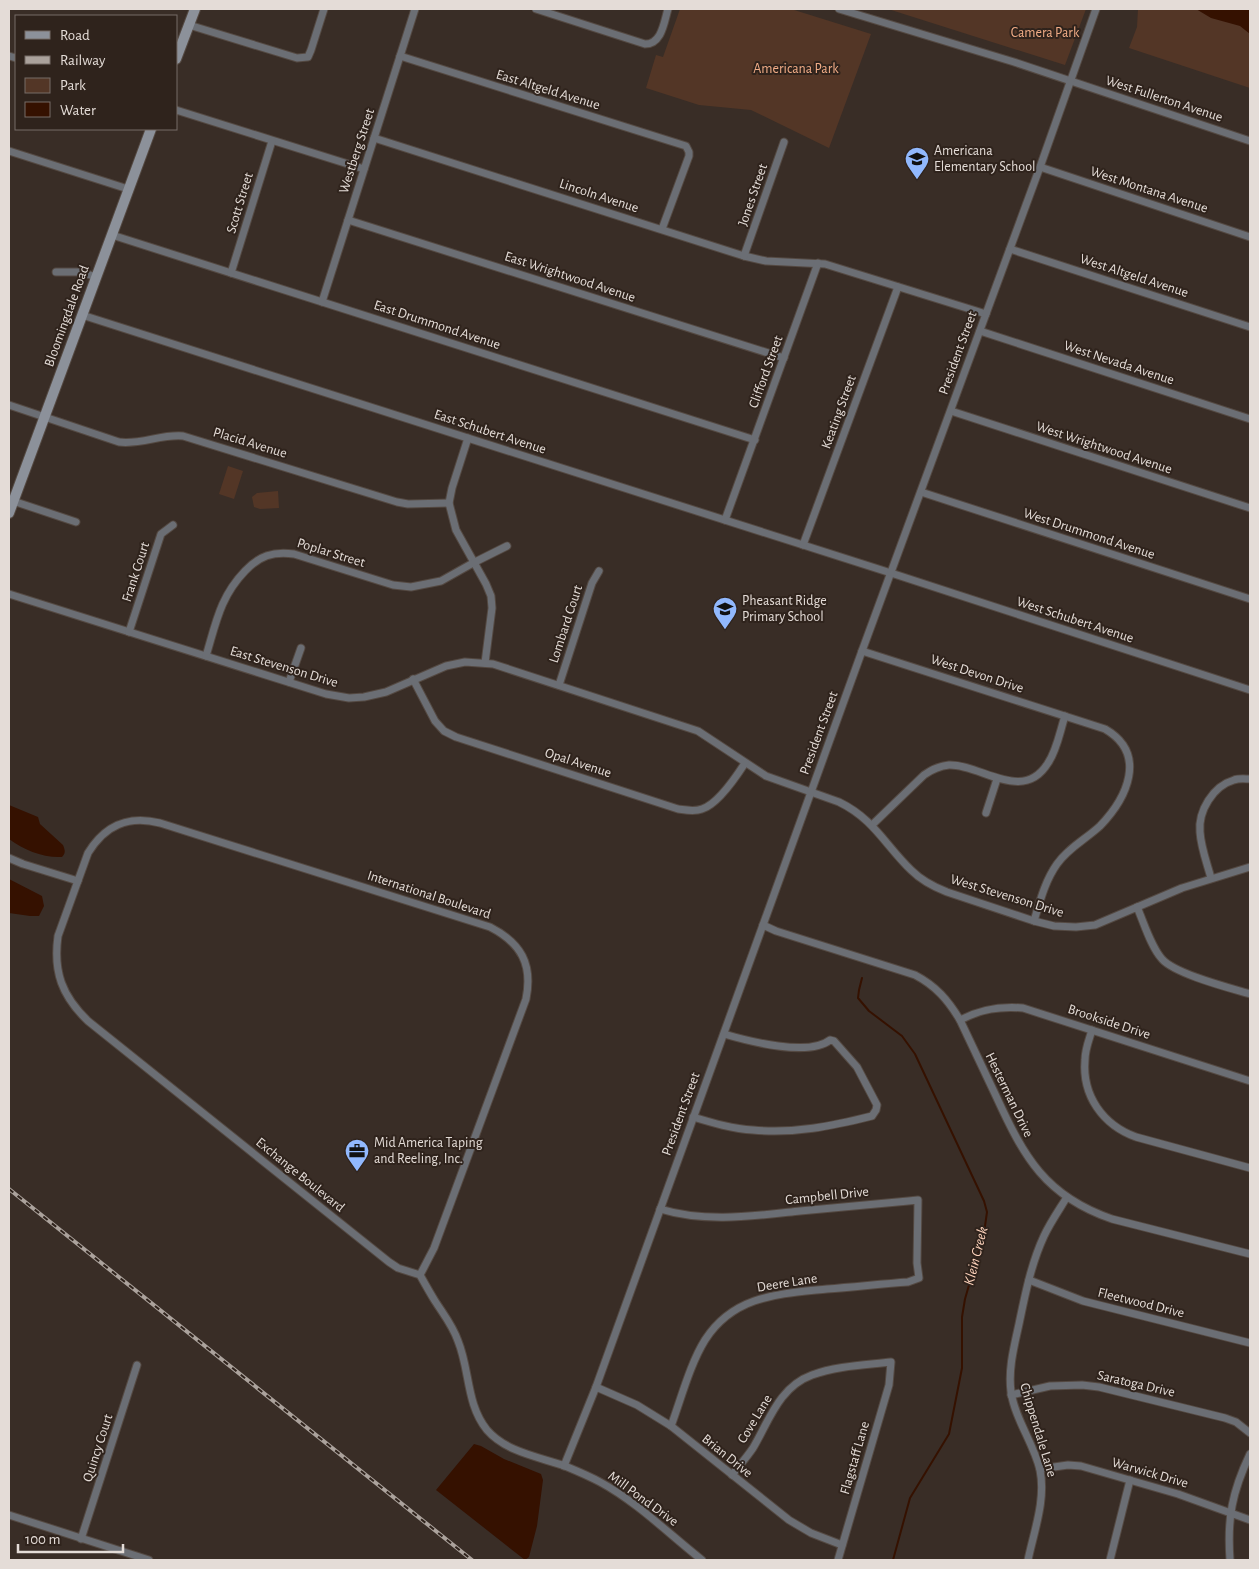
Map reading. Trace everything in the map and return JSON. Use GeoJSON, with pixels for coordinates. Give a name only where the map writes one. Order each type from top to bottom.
{"type":"FeatureCollection","features":[{"type":"Feature","properties":{"kind":"main road"},"geometry":{"type":"LineString","coordinates":[[178,54],[195,9]]}},
{"type":"Feature","properties":{"kind":"main road","name":"Bloomingdale Road"},"geometry":{"type":"LineString","coordinates":[[9,513],[151,130]]}},
{"type":"Feature","properties":{"kind":"street"},"geometry":{"type":"LineString","coordinates":[[189,25],[298,58],[308,57],[324,9]]}},
{"type":"Feature","properties":{"kind":"street","name":"Westberg Street"},"geometry":{"type":"LineString","coordinates":[[322,302],[415,9]]}},
{"type":"Feature","properties":{"kind":"street"},"geometry":{"type":"LineString","coordinates":[[536,9],[645,44],[654,42],[660,36],[668,9]]}},
{"type":"Feature","properties":{"kind":"street","name":"West Fullerton Avenue"},"geometry":{"type":"LineString","coordinates":[[839,9],[1005,60],[1250,141]]}},
{"type":"Feature","properties":{"kind":"street","name":"President Street"},"geometry":{"type":"LineString","coordinates":[[564,1466],[596,1387],[862,650],[1040,168],[1096,9]]}},
{"type":"Feature","properties":{"kind":"street","name":"East Altgeld Avenue"},"geometry":{"type":"LineString","coordinates":[[400,56],[683,145],[688,149],[689,156],[662,229]]}},
{"type":"Feature","properties":{"kind":"street"},"geometry":{"type":"LineString","coordinates":[[178,111],[364,170]]}},
{"type":"Feature","properties":{"kind":"street","name":"Lincoln Avenue"},"geometry":{"type":"LineString","coordinates":[[374,138],[744,256],[766,261],[818,263]]}},
{"type":"Feature","properties":{"kind":"street","name":"Scott Street"},"geometry":{"type":"LineString","coordinates":[[231,273],[272,141]]}},
{"type":"Feature","properties":{"kind":"street","name":"Jones Street"},"geometry":{"type":"LineString","coordinates":[[744,256],[784,142]]}},
{"type":"Feature","properties":{"kind":"street"},"geometry":{"type":"LineString","coordinates":[[9,151],[128,189]]}},
{"type":"Feature","properties":{"kind":"street","name":"West Montana Avenue"},"geometry":{"type":"LineString","coordinates":[[1040,168],[1250,237]]}},
{"type":"Feature","properties":{"kind":"street","name":"East Wrightwood Avenue"},"geometry":{"type":"LineString","coordinates":[[348,220],[784,358]]}},
{"type":"Feature","properties":{"kind":"street","name":"East Drummond Avenue"},"geometry":{"type":"LineString","coordinates":[[112,235],[755,440]]}},
{"type":"Feature","properties":{"kind":"street","name":"West Altgeld Avenue"},"geometry":{"type":"LineString","coordinates":[[1010,249],[1250,327]]}},
{"type":"Feature","properties":{"kind":"street"},"geometry":{"type":"LineString","coordinates":[[818,263],[986,314]]}},
{"type":"Feature","properties":{"kind":"street","name":"Clifford Street"},"geometry":{"type":"LineString","coordinates":[[725,520],[818,263]]}},
{"type":"Feature","properties":{"kind":"street"},"geometry":{"type":"LineString","coordinates":[[56,272],[81,272],[96,277]]}},
{"type":"Feature","properties":{"kind":"street","name":"Keating Street"},"geometry":{"type":"LineString","coordinates":[[804,545],[898,287]]}},
{"type":"Feature","properties":{"kind":"street","name":"East Schubert Avenue"},"geometry":{"type":"LineString","coordinates":[[82,315],[891,573]]}},
{"type":"Feature","properties":{"kind":"street","name":"West Nevada Avenue"},"geometry":{"type":"LineString","coordinates":[[980,331],[1250,419]]}},
{"type":"Feature","properties":{"kind":"street","name":"Placid Avenue"},"geometry":{"type":"LineString","coordinates":[[9,405],[119,442],[128,443],[160,436],[183,436],[397,502],[408,504],[449,503]]}},
{"type":"Feature","properties":{"kind":"street","name":"West Wrightwood Avenue"},"geometry":{"type":"LineString","coordinates":[[950,411],[1250,508]]}},
{"type":"Feature","properties":{"kind":"street"},"geometry":{"type":"LineString","coordinates":[[468,438],[449,503],[456,530],[491,596],[492,608],[485,663]]}},
{"type":"Feature","properties":{"kind":"street","name":"West Drummond Avenue"},"geometry":{"type":"LineString","coordinates":[[921,492],[1250,599]]}},
{"type":"Feature","properties":{"kind":"street"},"geometry":{"type":"LineString","coordinates":[[13,501],[76,522]]}},
{"type":"Feature","properties":{"kind":"street","name":"Frank Court"},"geometry":{"type":"LineString","coordinates":[[130,632],[161,534],[173,526]]}},
{"type":"Feature","properties":{"kind":"street","name":"Poplar Street"},"geometry":{"type":"LineString","coordinates":[[206,656],[221,606],[229,591],[256,560],[264,556],[280,553],[294,554],[393,585],[411,586],[440,581],[507,546]]}},
{"type":"Feature","properties":{"kind":"street","name":"Lombard Court"},"geometry":{"type":"LineString","coordinates":[[559,685],[592,583],[599,571]]}},
{"type":"Feature","properties":{"kind":"street","name":"West Schubert Avenue"},"geometry":{"type":"LineString","coordinates":[[891,573],[1250,690]]}},
{"type":"Feature","properties":{"kind":"street","name":"East Stevenson Drive"},"geometry":{"type":"LineString","coordinates":[[9,594],[326,694],[349,698],[376,695],[446,666],[465,662],[485,663],[698,730],[766,776],[811,792]]}},
{"type":"Feature","properties":{"kind":"street"},"geometry":{"type":"LineString","coordinates":[[289,682],[301,648]]}},
{"type":"Feature","properties":{"kind":"street","name":"West Devon Drive"},"geometry":{"type":"LineString","coordinates":[[862,650],[1085,722],[1105,729],[1121,740],[1130,760],[1129,778],[1120,799],[1105,820],[1057,864],[1046,884],[1034,921]]}},
{"type":"Feature","properties":{"kind":"street","name":"Opal Avenue"},"geometry":{"type":"LineString","coordinates":[[413,679],[435,721],[444,731],[456,738],[678,808],[690,811],[703,809],[713,802],[745,763]]}},
{"type":"Feature","properties":{"kind":"street"},"geometry":{"type":"LineString","coordinates":[[872,825],[924,776],[943,766],[956,766],[1005,781],[1021,782],[1033,778],[1044,769],[1052,755],[1065,716]]}},
{"type":"Feature","properties":{"kind":"street"},"geometry":{"type":"LineString","coordinates":[[986,812],[997,779]]}},
{"type":"Feature","properties":{"kind":"street"},"geometry":{"type":"LineString","coordinates":[[1211,878],[1199,832],[1203,810],[1218,789],[1234,780],[1250,779]]}},
{"type":"Feature","properties":{"kind":"street","name":"West Stevenson Drive"},"geometry":{"type":"LineString","coordinates":[[811,792],[850,807],[872,825],[912,871],[930,885],[1034,921],[1064,927],[1095,925],[1182,888],[1250,867]]}},
{"type":"Feature","properties":{"kind":"street","name":"International Boulevard"},"geometry":{"type":"LineString","coordinates":[[78,881],[88,853],[103,833],[129,821],[150,821],[490,927],[504,934],[515,945],[525,960],[528,977],[526,999],[434,1248],[420,1275]]}},
{"type":"Feature","properties":{"kind":"street"},"geometry":{"type":"LineString","coordinates":[[9,858],[78,881]]}},
{"type":"Feature","properties":{"kind":"street","name":"Exchange Boulevard"},"geometry":{"type":"LineString","coordinates":[[78,881],[58,936],[56,951],[57,967],[62,986],[72,1004],[88,1021],[389,1262],[398,1268],[420,1275]]}},
{"type":"Feature","properties":{"kind":"street"},"geometry":{"type":"LineString","coordinates":[[1137,907],[1157,954],[1166,963],[1178,970],[1250,994]]}},
{"type":"Feature","properties":{"kind":"street","name":"Hesterman Drive"},"geometry":{"type":"LineString","coordinates":[[763,925],[915,975],[932,985],[950,1002],[960,1020],[1019,1145],[1035,1168],[1067,1197],[1090,1211],[1112,1219],[1250,1254]]}},
{"type":"Feature","properties":{"kind":"street","name":"Brookside Drive"},"geometry":{"type":"LineString","coordinates":[[960,1020],[989,1008],[1013,1007],[1029,1009],[1250,1081]]}},
{"type":"Feature","properties":{"kind":"street"},"geometry":{"type":"LineString","coordinates":[[1092,1030],[1085,1057],[1086,1083],[1097,1109],[1109,1122],[1122,1132],[1136,1137],[1250,1168]]}},
{"type":"Feature","properties":{"kind":"street"},"geometry":{"type":"LineString","coordinates":[[693,1118],[729,1127],[752,1130],[794,1131],[830,1126],[872,1116],[876,1110],[876,1105],[857,1067],[834,1041],[830,1040],[819,1046],[779,1046],[756,1043],[724,1034]]}},
{"type":"Feature","properties":{"kind":"street","name":"Chippendale Lane"},"geometry":{"type":"LineString","coordinates":[[1028,1560],[1041,1502],[1042,1488],[1040,1469],[1011,1395],[1010,1364],[1029,1280],[1043,1237],[1067,1197]]}},
{"type":"Feature","properties":{"kind":"street","name":"Campbell Drive"},"geometry":{"type":"LineString","coordinates":[[660,1209],[672,1213],[700,1217],[733,1218],[918,1200],[917,1263],[920,1278]]}},
{"type":"Feature","properties":{"kind":"street"},"geometry":{"type":"LineString","coordinates":[[420,1275],[452,1325],[462,1351],[471,1397],[477,1416],[501,1443],[564,1466]]}},
{"type":"Feature","properties":{"kind":"street","name":"Deere Lane"},"geometry":{"type":"LineString","coordinates":[[671,1426],[705,1341],[718,1324],[749,1302],[771,1295],[908,1282],[920,1278]]}},
{"type":"Feature","properties":{"kind":"street","name":"Fleetwood Drive"},"geometry":{"type":"LineString","coordinates":[[1029,1280],[1083,1301],[1250,1343]]}},
{"type":"Feature","properties":{"kind":"street","name":"Cove Lane"},"geometry":{"type":"LineString","coordinates":[[732,1475],[752,1448],[774,1408],[791,1388],[809,1376],[820,1372],[891,1362]]}},
{"type":"Feature","properties":{"kind":"street","name":"Flagstaff Lane"},"geometry":{"type":"LineString","coordinates":[[838,1560],[889,1385],[891,1362]]}},
{"type":"Feature","properties":{"kind":"street","name":"Quincy Court"},"geometry":{"type":"LineString","coordinates":[[81,1539],[138,1364]]}},
{"type":"Feature","properties":{"kind":"street","name":"Saratoga Drive"},"geometry":{"type":"LineString","coordinates":[[1011,1395],[1068,1384],[1098,1387],[1224,1418],[1236,1422],[1250,1432]]}},
{"type":"Feature","properties":{"kind":"street","name":"Brian Drive"},"geometry":{"type":"LineString","coordinates":[[596,1387],[637,1405],[671,1426],[789,1520],[811,1533],[842,1545]]}},
{"type":"Feature","properties":{"kind":"street"},"geometry":{"type":"LineString","coordinates":[[1230,1560],[1230,1512],[1235,1489],[1250,1454]]}},
{"type":"Feature","properties":{"kind":"street","name":"Mill Pond Drive"},"geometry":{"type":"LineString","coordinates":[[564,1466],[600,1482],[623,1497],[702,1560]]}},
{"type":"Feature","properties":{"kind":"street","name":"Warwick Drive"},"geometry":{"type":"LineString","coordinates":[[1040,1469],[1060,1466],[1081,1466],[1178,1494],[1250,1520]]}},
{"type":"Feature","properties":{"kind":"street"},"geometry":{"type":"LineString","coordinates":[[1110,1560],[1130,1480]]}},
{"type":"Feature","properties":{"kind":"street"},"geometry":{"type":"LineString","coordinates":[[9,1515],[148,1560]]}},
{"type":"Feature","properties":{"kind":"green space","name":"Americana Park"},"geometry":{"type":"Polygon","coordinates":[[[680,9],[791,9],[871,34],[829,148],[751,110],[699,105],[646,88],[656,55],[663,57],[680,9]]]}},
{"type":"Feature","properties":{"kind":"green space","name":"Camera Park"},"geometry":{"type":"Polygon","coordinates":[[[888,9],[1086,9],[1065,65],[888,9]]]}},
{"type":"Feature","properties":{"kind":"green space"},"geometry":{"type":"Polygon","coordinates":[[[1138,9],[1250,9],[1250,88],[1129,48],[1137,27],[1138,9]]]}},
{"type":"Feature","properties":{"kind":"green space"},"geometry":{"type":"Polygon","coordinates":[[[228,466],[243,471],[234,499],[219,494],[228,466]]]}},
{"type":"Feature","properties":{"kind":"green space"},"geometry":{"type":"Polygon","coordinates":[[[278,491],[279,508],[260,509],[254,507],[252,497],[257,493],[278,491]]]}},
{"type":"Feature","properties":{"kind":"water"},"geometry":{"type":"Polygon","coordinates":[[[1196,9],[1250,9],[1250,34],[1240,26],[1211,18],[1196,9]]]}},
{"type":"Feature","properties":{"kind":"water"},"geometry":{"type":"Polygon","coordinates":[[[9,805],[38,817],[40,824],[63,845],[65,851],[62,857],[34,852],[21,847],[9,839],[9,805]]]}},
{"type":"Feature","properties":{"kind":"water"},"geometry":{"type":"Polygon","coordinates":[[[9,879],[42,896],[44,906],[39,916],[9,913],[9,879]]]}},
{"type":"Feature","properties":{"kind":"water"},"geometry":{"type":"Polygon","coordinates":[[[474,1444],[541,1474],[543,1480],[537,1526],[529,1557],[525,1560],[436,1490],[474,1444]]]}},
{"type":"Feature","properties":{"kind":"waterway","name":"Klein Creek"},"geometry":{"type":"LineString","coordinates":[[862,978],[858,998],[869,1011],[902,1036],[915,1054],[984,1201],[987,1212],[984,1233],[965,1299],[962,1317],[962,1368],[949,1434],[910,1498],[893,1560]]}},
{"type":"Feature","properties":{"kind":"railway"},"geometry":{"type":"LineString","coordinates":[[9,1189],[472,1560]]}},
{"type":"Feature","properties":{"kind":"place","name":"Americana Elementary School"},"geometry":{"type":"Point","coordinates":[917,180]}},
{"type":"Feature","properties":{"kind":"place","name":"Pheasant Ridge Primary School"},"geometry":{"type":"Point","coordinates":[725,630]}},
{"type":"Feature","properties":{"kind":"place","name":"Mid America Taping and Reeling, Inc."},"geometry":{"type":"Point","coordinates":[357,1172]}}]}
